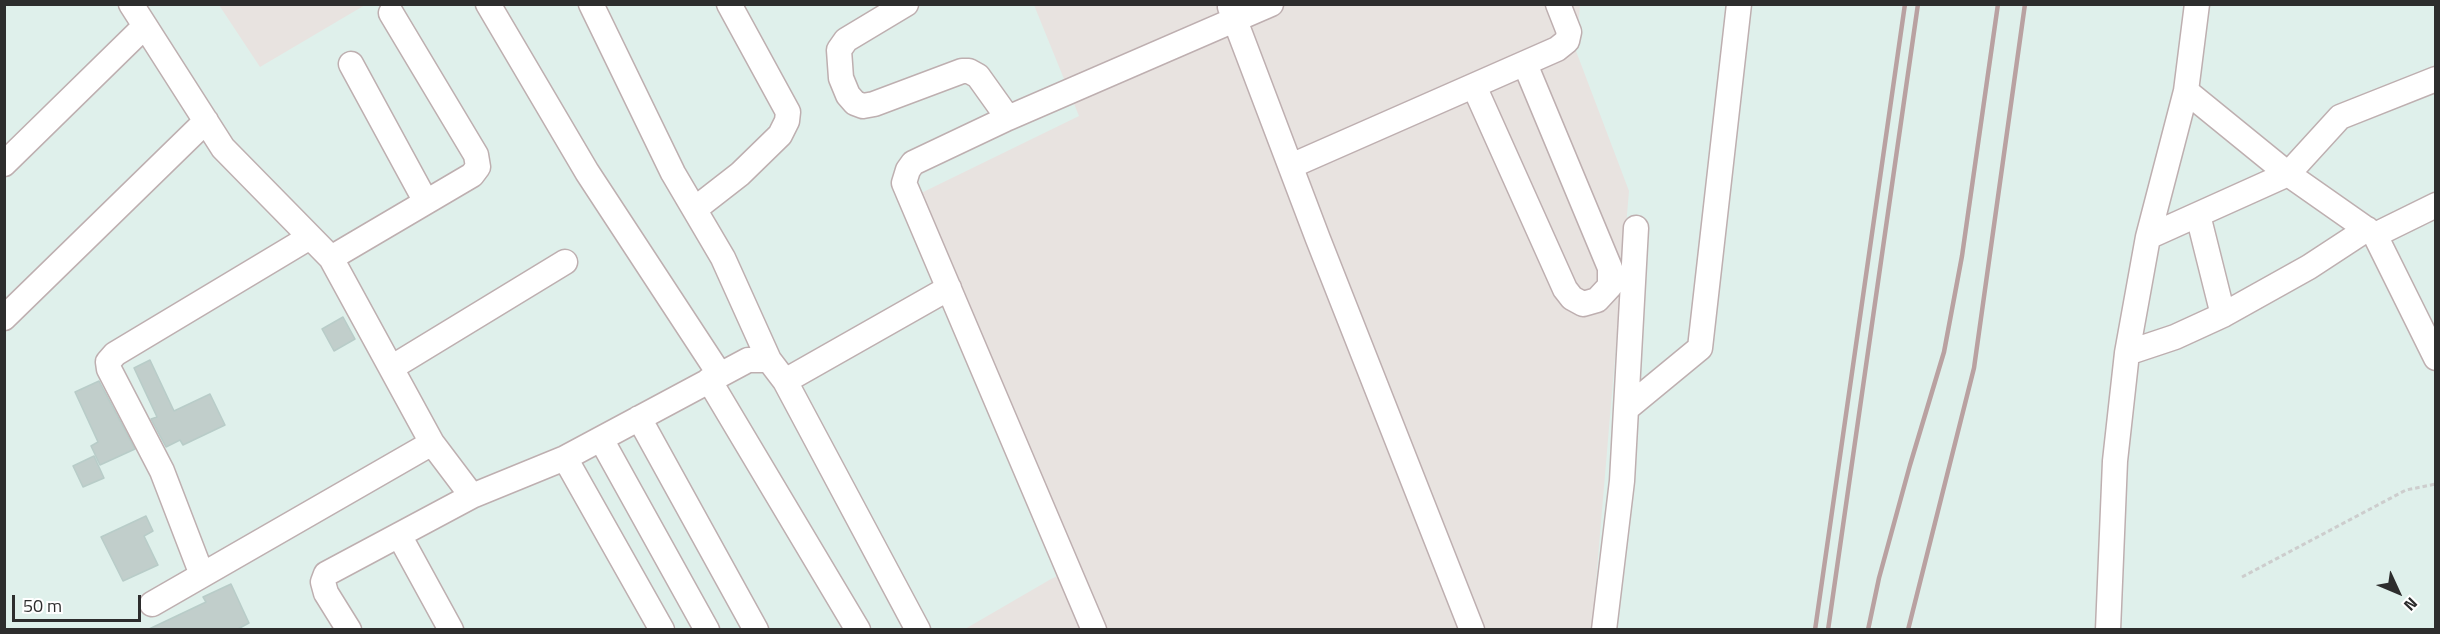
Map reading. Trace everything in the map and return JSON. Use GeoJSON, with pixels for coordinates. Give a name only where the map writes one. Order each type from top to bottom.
{"type":"FeatureCollection","features":[{"type":"Feature","properties":{"kind":"street"},"geometry":{"type":"LineString","coordinates":[[131,4],[223,148],[331,258],[432,443],[472,496]]}},
{"type":"Feature","properties":{"kind":"street"},"geometry":{"type":"LineString","coordinates":[[488,4],[586,172],[715,378],[858,630]]}},
{"type":"Feature","properties":{"kind":"street"},"geometry":{"type":"LineString","coordinates":[[591,4],[640,106],[723,258],[769,360],[785,381],[918,630]]}},
{"type":"Feature","properties":{"kind":"street"},"geometry":{"type":"LineString","coordinates":[[695,209],[740,174],[780,135],[787,122],[788,112],[729,4]]}},
{"type":"Feature","properties":{"kind":"street"},"geometry":{"type":"LineString","coordinates":[[906,4],[846,40],[839,50],[841,78],[855,103],[874,104],[962,71],[969,71],[978,76],[1008,118]]}},
{"type":"Feature","properties":{"kind":"street"},"geometry":{"type":"LineString","coordinates":[[1094,630],[904,183],[913,163],[1232,12],[1271,4]]}},
{"type":"Feature","properties":{"kind":"street"},"geometry":{"type":"LineString","coordinates":[[1290,166],[1525,64],[1567,41],[1569,32],[1558,4]]}},
{"type":"Feature","properties":{"kind":"street"},"geometry":{"type":"LineString","coordinates":[[1626,409],[1700,348],[1739,4]]}},
{"type":"Feature","properties":{"kind":"street"},"geometry":{"type":"LineString","coordinates":[[2108,630],[2115,461],[2127,353],[2148,237],[2186,91],[2197,4]]}},
{"type":"Feature","properties":{"kind":"street"},"geometry":{"type":"LineString","coordinates":[[1232,12],[1472,630]]}},
{"type":"Feature","properties":{"kind":"street"},"geometry":{"type":"LineString","coordinates":[[331,258],[472,175],[477,167],[476,155],[391,13]]}},
{"type":"Feature","properties":{"kind":"street"},"geometry":{"type":"LineString","coordinates":[[4,164],[145,26]]}},
{"type":"Feature","properties":{"kind":"street"},"geometry":{"type":"LineString","coordinates":[[351,64],[426,202]]}},
{"type":"Feature","properties":{"kind":"street"},"geometry":{"type":"LineString","coordinates":[[1474,86],[1565,289],[1572,298],[1582,304],[1597,300],[1610,286],[1610,268],[1525,64]]}},
{"type":"Feature","properties":{"kind":"street"},"geometry":{"type":"LineString","coordinates":[[2148,237],[2288,174],[2340,117],[2436,79]]}},
{"type":"Feature","properties":{"kind":"street"},"geometry":{"type":"LineString","coordinates":[[2186,91],[2288,174],[2371,232],[2436,358]]}},
{"type":"Feature","properties":{"kind":"street"},"geometry":{"type":"LineString","coordinates":[[4,318],[206,121]]}},
{"type":"Feature","properties":{"kind":"street"},"geometry":{"type":"LineString","coordinates":[[2127,353],[2175,337],[2223,315],[2371,232],[2436,205]]}},
{"type":"Feature","properties":{"kind":"street"},"geometry":{"type":"LineString","coordinates":[[2198,214],[2223,315]]}},
{"type":"Feature","properties":{"kind":"street"},"geometry":{"type":"LineString","coordinates":[[1604,630],[1622,481],[1636,228]]}},
{"type":"Feature","properties":{"kind":"street"},"geometry":{"type":"LineString","coordinates":[[202,575],[162,471],[109,369],[108,362],[115,354],[310,237]]}},
{"type":"Feature","properties":{"kind":"street"},"geometry":{"type":"LineString","coordinates":[[391,368],[564,262]]}},
{"type":"Feature","properties":{"kind":"street"},"geometry":{"type":"LineString","coordinates":[[785,381],[949,288]]}},
{"type":"Feature","properties":{"kind":"street"},"geometry":{"type":"LineString","coordinates":[[349,630],[326,593],[323,582],[326,574],[472,496],[565,458],[748,360],[769,360]]}},
{"type":"Feature","properties":{"kind":"street"},"geometry":{"type":"LineString","coordinates":[[639,418],[756,630]]}},
{"type":"Feature","properties":{"kind":"street"},"geometry":{"type":"LineString","coordinates":[[601,439],[707,630]]}},
{"type":"Feature","properties":{"kind":"street"},"geometry":{"type":"LineString","coordinates":[[152,604],[432,443]]}},
{"type":"Feature","properties":{"kind":"street"},"geometry":{"type":"LineString","coordinates":[[565,458],[658,628]]}},
{"type":"Feature","properties":{"kind":"street"},"geometry":{"type":"LineString","coordinates":[[399,535],[451,630]]}},
{"type":"Feature","properties":{"kind":"path"},"geometry":{"type":"LineString","coordinates":[[2242,577],[2406,490],[2436,484]]}},
{"type":"Feature","properties":{"kind":"shaded area"},"geometry":{"type":"Polygon","coordinates":[[[219,5],[365,5],[260,67],[219,5]]]}},
{"type":"Feature","properties":{"kind":"shaded area"},"geometry":{"type":"Polygon","coordinates":[[[1034,5],[1580,5],[1576,51],[1629,191],[1592,629],[965,629],[1051,579],[1079,566],[913,197],[1079,116],[1034,5]]]}},
{"type":"Feature","properties":{"kind":"building"},"geometry":{"type":"Polygon","coordinates":[[[343,317],[355,339],[334,351],[322,329],[343,317]]]}},
{"type":"Feature","properties":{"kind":"building"},"geometry":{"type":"Polygon","coordinates":[[[150,360],[174,411],[210,394],[225,425],[183,445],[180,440],[166,447],[151,419],[157,417],[134,368],[150,360]]]}},
{"type":"Feature","properties":{"kind":"building"},"geometry":{"type":"Polygon","coordinates":[[[99,381],[135,449],[100,465],[91,446],[98,442],[75,392],[99,381]]]}},
{"type":"Feature","properties":{"kind":"building"},"geometry":{"type":"Polygon","coordinates":[[[94,456],[104,478],[83,487],[73,466],[94,456]]]}},
{"type":"Feature","properties":{"kind":"building"},"geometry":{"type":"Polygon","coordinates":[[[146,516],[153,531],[144,536],[158,565],[123,581],[101,537],[146,516]]]}},
{"type":"Feature","properties":{"kind":"building"},"geometry":{"type":"Polygon","coordinates":[[[231,584],[249,623],[236,630],[147,630],[206,602],[203,597],[231,584]]]}},
{"type":"Feature","properties":{"kind":"railway"},"geometry":{"type":"LineString","coordinates":[[1815,630],[1905,4]]}},
{"type":"Feature","properties":{"kind":"railway"},"geometry":{"type":"LineString","coordinates":[[1828,630],[1918,4]]}},
{"type":"Feature","properties":{"kind":"railway"},"geometry":{"type":"LineString","coordinates":[[1868,630],[1879,578],[1944,352],[1962,256],[1998,4]]}},
{"type":"Feature","properties":{"kind":"railway"},"geometry":{"type":"LineString","coordinates":[[1908,630],[1974,368],[2025,4]]}}]}
